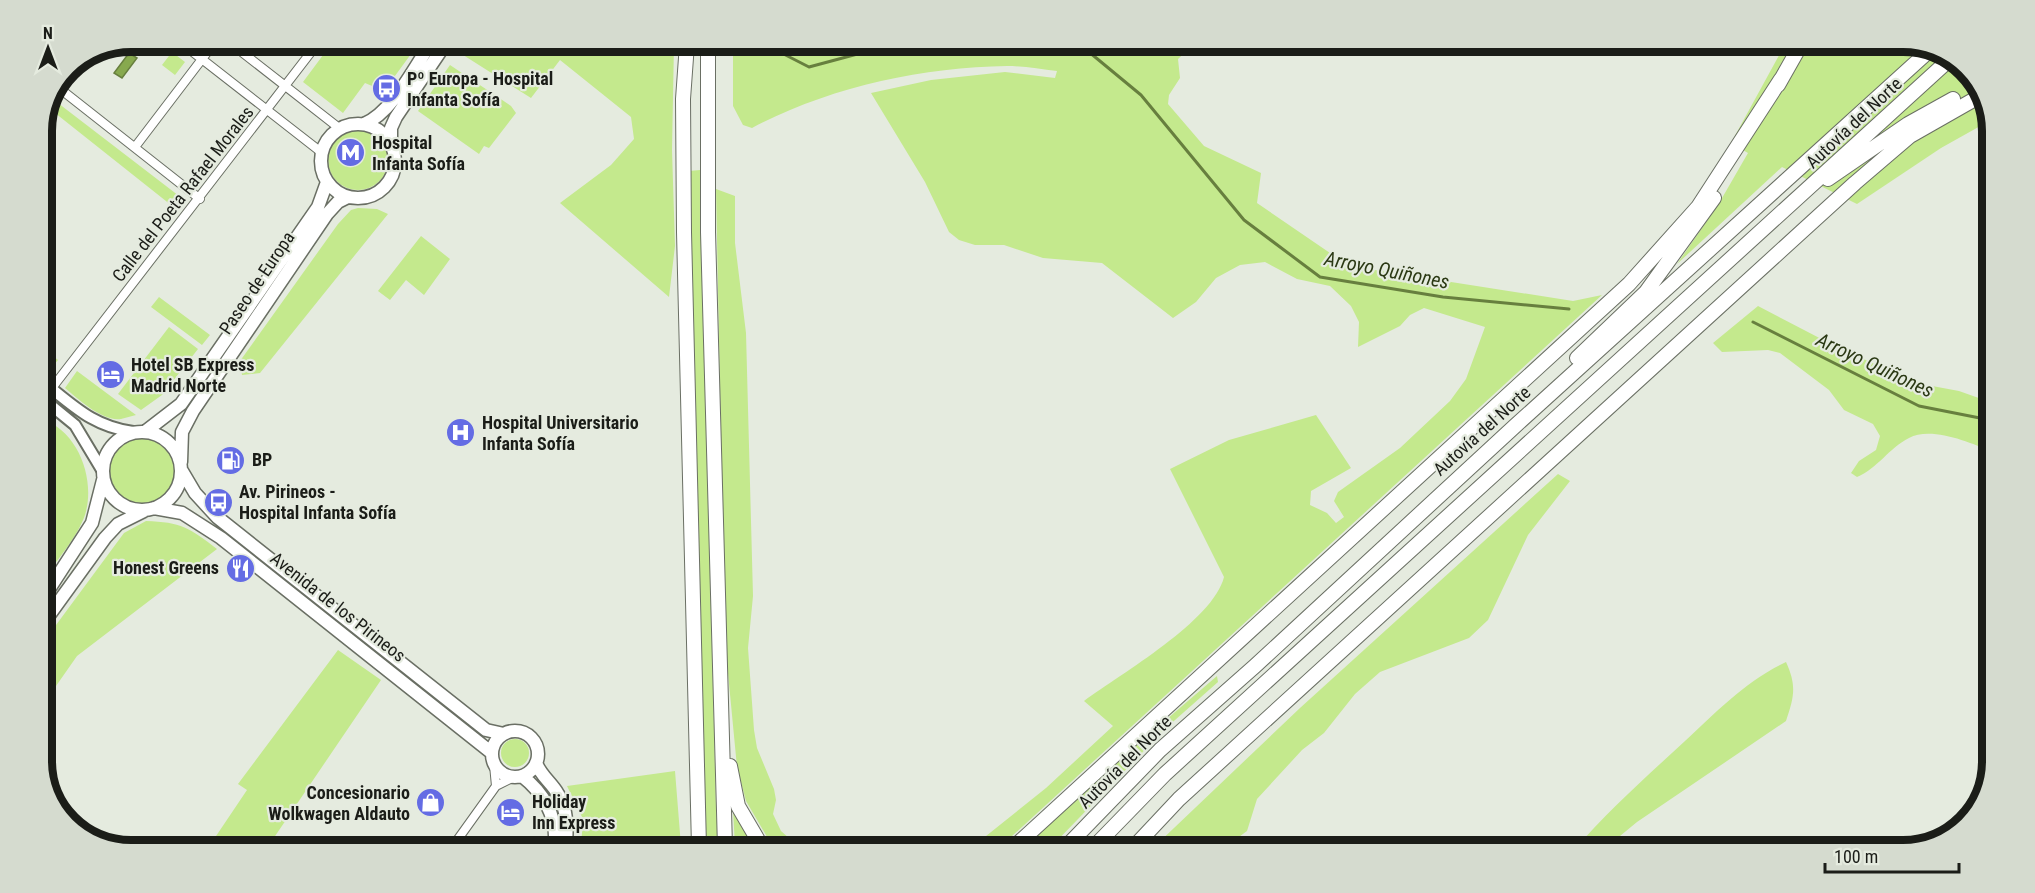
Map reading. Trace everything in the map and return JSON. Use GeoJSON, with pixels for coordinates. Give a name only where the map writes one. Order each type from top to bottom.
{"type":"FeatureCollection","features":[{"type":"Feature","properties":{"kind":"highway"},"geometry":{"type":"LineString","coordinates":[[686,52],[683,99],[684,232],[699,840]]}},
{"type":"Feature","properties":{"kind":"highway"},"geometry":{"type":"LineString","coordinates":[[708,52],[708,232],[725,840]]}},
{"type":"Feature","properties":{"kind":"highway"},"geometry":{"type":"LineString","coordinates":[[1021,840],[1629,284],[1698,207],[1797,52]]}},
{"type":"Feature","properties":{"kind":"highway","name":"Autovía del Norte"},"geometry":{"type":"LineString","coordinates":[[1073,840],[1160,750],[1924,55]]}},
{"type":"Feature","properties":{"kind":"highway","name":"Autovía del Norte"},"geometry":{"type":"LineString","coordinates":[[1101,840],[1165,774],[1945,64]]}},
{"type":"Feature","properties":{"kind":"highway"},"geometry":{"type":"LineString","coordinates":[[1515,426],[1547,386],[1654,283],[1705,214],[1752,138],[1781,79]]}},
{"type":"Feature","properties":{"kind":"highway"},"geometry":{"type":"LineString","coordinates":[[1810,188],[1836,175],[1908,124],[1972,92]]}},
{"type":"Feature","properties":{"kind":"highway"},"geometry":{"type":"LineString","coordinates":[[1141,840],[1179,799],[1855,183],[1910,136],[1975,99]]}},
{"type":"Feature","properties":{"kind":"highway"},"geometry":{"type":"LineString","coordinates":[[721,730],[738,806],[758,840]]}},
{"type":"Feature","properties":{"kind":"main road"},"geometry":{"type":"LineString","coordinates":[[425,52],[386,110],[375,120],[339,128],[327,140],[321,152],[322,168],[327,182],[348,197],[362,197],[376,193],[386,186],[395,172],[391,128],[440,52]]}},
{"type":"Feature","properties":{"kind":"main road"},"geometry":{"type":"LineString","coordinates":[[364,124],[374,128],[391,144]]}},
{"type":"Feature","properties":{"kind":"main road","name":"Paseo de Europa"},"geometry":{"type":"LineString","coordinates":[[140,432],[181,404],[318,207],[327,182]]}},
{"type":"Feature","properties":{"kind":"main road","name":"Paseo de Europa"},"geometry":{"type":"LineString","coordinates":[[181,466],[182,432],[193,411],[327,214],[338,202],[348,197]]}},
{"type":"Feature","properties":{"kind":"main road"},"geometry":{"type":"LineString","coordinates":[[53,389],[89,419],[106,427],[140,432],[168,441],[181,466],[174,494],[150,509],[118,524],[105,538],[53,610]]}},
{"type":"Feature","properties":{"kind":"main road"},"geometry":{"type":"LineString","coordinates":[[53,407],[75,424],[114,499],[135,510],[150,509]]}},
{"type":"Feature","properties":{"kind":"main road"},"geometry":{"type":"LineString","coordinates":[[53,583],[92,523],[111,446],[121,437],[140,432]]}},
{"type":"Feature","properties":{"kind":"main road","name":"Avenida de los Pirineos"},"geometry":{"type":"LineString","coordinates":[[181,466],[195,493],[218,517],[486,730],[504,734]]}},
{"type":"Feature","properties":{"kind":"main road","name":"Avenida de los Pirineos"},"geometry":{"type":"LineString","coordinates":[[150,509],[182,513],[221,538],[493,759]]}},
{"type":"Feature","properties":{"kind":"main road"},"geometry":{"type":"LineString","coordinates":[[518,777],[532,770],[536,763],[537,748],[526,733],[516,731],[504,734],[497,740],[493,759],[504,774],[518,777],[534,785],[554,817],[555,840]]}},
{"type":"Feature","properties":{"kind":"main road"},"geometry":{"type":"LineString","coordinates":[[536,763],[542,775],[558,794],[568,819],[566,840]]}},
{"type":"Feature","properties":{"kind":"street"},"geometry":{"type":"LineString","coordinates":[[193,52],[321,152]]}},
{"type":"Feature","properties":{"kind":"street"},"geometry":{"type":"LineString","coordinates":[[135,147],[207,52]]}},
{"type":"Feature","properties":{"kind":"street"},"geometry":{"type":"LineString","coordinates":[[242,52],[339,128]]}},
{"type":"Feature","properties":{"kind":"street","name":"Calle del Poeta Rafael Morales"},"geometry":{"type":"LineString","coordinates":[[53,387],[311,52]]}},
{"type":"Feature","properties":{"kind":"street"},"geometry":{"type":"LineString","coordinates":[[64,92],[200,199]]}},
{"type":"Feature","properties":{"kind":"street"},"geometry":{"type":"LineString","coordinates":[[493,759],[496,786]]}},
{"type":"Feature","properties":{"kind":"street"},"geometry":{"type":"LineString","coordinates":[[457,840],[496,786],[518,777]]}},
{"type":"Feature","properties":{"kind":"shaded area"},"geometry":{"type":"Polygon","coordinates":[[[172,52],[185,62],[175,75],[162,65],[172,52]]]}},
{"type":"Feature","properties":{"kind":"shaded area"},"geometry":{"type":"Polygon","coordinates":[[[325,52],[412,52],[384,91],[365,83],[343,113],[303,82],[325,52]]]}},
{"type":"Feature","properties":{"kind":"shaded area"},"geometry":{"type":"Polygon","coordinates":[[[674,52],[672,150],[675,246],[669,297],[560,203],[611,165],[634,139],[631,117],[560,60],[531,98],[460,53],[674,52]]]}},
{"type":"Feature","properties":{"kind":"shaded area"},"geometry":{"type":"Polygon","coordinates":[[[733,52],[1186,52],[1178,59],[1180,78],[1169,95],[1168,104],[1204,146],[1261,173],[1257,203],[1349,266],[1573,301],[1602,295],[1008,840],[981,840],[1046,788],[1113,726],[1084,701],[1185,628],[1203,611],[1216,594],[1224,577],[1170,469],[1229,440],[1316,415],[1351,468],[1311,491],[1310,505],[1327,513],[1336,523],[1344,517],[1334,501],[1338,492],[1400,448],[1450,401],[1466,379],[1485,327],[1424,308],[1410,315],[1400,326],[1358,347],[1359,322],[1351,306],[1330,286],[1297,279],[1265,262],[1240,265],[1216,278],[1196,302],[1173,318],[1102,263],[1043,258],[1004,245],[975,245],[959,240],[949,232],[925,182],[871,93],[931,80],[1005,72],[1055,78],[1057,71],[1007,66],[974,67],[941,70],[875,82],[811,102],[752,128],[743,125],[733,106],[733,52]]]}},
{"type":"Feature","properties":{"kind":"shaded area"},"geometry":{"type":"Polygon","coordinates":[[[1781,52],[1904,52],[1934,58],[1952,69],[1969,88],[1978,106],[1982,125],[1941,148],[1857,204],[1782,167],[1677,264],[1718,205],[1748,153],[1731,143],[1781,52]]]}},
{"type":"Feature","properties":{"kind":"shaded area"},"geometry":{"type":"Polygon","coordinates":[[[129,53],[137,58],[122,78],[114,73],[129,53]]]}},
{"type":"Feature","properties":{"kind":"shaded area"},"geometry":{"type":"Polygon","coordinates":[[[450,65],[511,106],[516,113],[489,148],[484,146],[479,154],[418,111],[450,65]]]}},
{"type":"Feature","properties":{"kind":"shaded area"},"geometry":{"type":"Polygon","coordinates":[[[57,103],[183,199],[176,209],[55,113],[57,103]]]}},
{"type":"Feature","properties":{"kind":"shaded area"},"geometry":{"type":"Polygon","coordinates":[[[358,130],[375,135],[383,143],[388,160],[383,177],[375,185],[358,190],[341,185],[333,177],[328,160],[333,143],[341,135],[358,130]]]}},
{"type":"Feature","properties":{"kind":"shaded area"},"geometry":{"type":"Polygon","coordinates":[[[700,170],[718,840],[706,840],[704,812],[689,171],[700,170]]]}},
{"type":"Feature","properties":{"kind":"shaded area"},"geometry":{"type":"Polygon","coordinates":[[[716,189],[735,196],[735,243],[746,333],[753,596],[748,648],[754,730],[757,748],[774,789],[776,800],[773,814],[781,831],[791,840],[769,840],[746,801],[737,767],[725,642],[716,189]]]}},
{"type":"Feature","properties":{"kind":"shaded area"},"geometry":{"type":"Polygon","coordinates":[[[377,209],[388,214],[260,373],[242,375],[240,361],[338,224],[351,210],[377,209]]]}},
{"type":"Feature","properties":{"kind":"shaded area"},"geometry":{"type":"Polygon","coordinates":[[[421,236],[450,259],[424,295],[406,280],[390,300],[378,291],[421,236]]]}},
{"type":"Feature","properties":{"kind":"shaded area"},"geometry":{"type":"Polygon","coordinates":[[[159,297],[210,335],[202,345],[151,307],[159,297]]]}},
{"type":"Feature","properties":{"kind":"shaded area"},"geometry":{"type":"Polygon","coordinates":[[[1758,306],[1831,344],[1916,383],[1959,391],[1982,399],[1982,447],[1939,434],[1918,435],[1902,442],[1871,469],[1857,477],[1851,473],[1859,461],[1876,450],[1880,436],[1873,424],[1844,410],[1829,390],[1780,353],[1768,350],[1722,352],[1713,343],[1758,306]]]}},
{"type":"Feature","properties":{"kind":"shaded area"},"geometry":{"type":"Polygon","coordinates":[[[169,327],[198,349],[162,395],[141,410],[118,394],[169,327]]]}},
{"type":"Feature","properties":{"kind":"shaded area"},"geometry":{"type":"Polygon","coordinates":[[[53,356],[58,360],[53,366],[53,356]]]}},
{"type":"Feature","properties":{"kind":"shaded area"},"geometry":{"type":"Polygon","coordinates":[[[77,371],[136,415],[114,419],[106,417],[84,403],[65,388],[77,371]]]}},
{"type":"Feature","properties":{"kind":"shaded area"},"geometry":{"type":"Polygon","coordinates":[[[53,424],[74,445],[86,472],[88,501],[85,515],[72,541],[53,566],[53,424]]]}},
{"type":"Feature","properties":{"kind":"shaded area"},"geometry":{"type":"Polygon","coordinates":[[[142,436],[155,439],[166,446],[173,457],[176,470],[173,483],[166,494],[155,501],[142,504],[129,501],[118,494],[111,483],[108,470],[111,457],[118,446],[129,439],[142,436]]]}},
{"type":"Feature","properties":{"kind":"shaded area"},"geometry":{"type":"Polygon","coordinates":[[[1558,474],[1570,481],[1528,535],[1488,620],[1469,638],[1380,672],[1355,694],[1324,733],[1302,750],[1257,799],[1247,831],[1235,840],[1161,840],[1300,708],[1558,474]]]}},
{"type":"Feature","properties":{"kind":"shaded area"},"geometry":{"type":"Polygon","coordinates":[[[146,521],[168,523],[184,528],[217,549],[77,656],[53,690],[53,629],[124,533],[146,521]]]}},
{"type":"Feature","properties":{"kind":"shaded area"},"geometry":{"type":"Polygon","coordinates":[[[338,650],[381,680],[272,840],[213,840],[247,790],[238,784],[338,650]]]}},
{"type":"Feature","properties":{"kind":"shaded area"},"geometry":{"type":"Polygon","coordinates":[[[1786,662],[1792,678],[1793,691],[1786,721],[1637,822],[1615,840],[1583,840],[1628,794],[1720,708],[1745,687],[1786,662]]]}},
{"type":"Feature","properties":{"kind":"shaded area"},"geometry":{"type":"Polygon","coordinates":[[[1217,676],[1218,682],[1166,728],[1058,840],[1030,840],[1074,799],[1217,676]]]}},
{"type":"Feature","properties":{"kind":"shaded area"},"geometry":{"type":"Polygon","coordinates":[[[515,739],[525,743],[529,753],[525,763],[515,767],[505,763],[501,753],[505,743],[515,739]]]}},
{"type":"Feature","properties":{"kind":"shaded area"},"geometry":{"type":"Polygon","coordinates":[[[675,771],[681,840],[581,840],[583,819],[567,786],[675,771]]]}},
{"type":"Feature","properties":{"kind":"shaded area"},"geometry":{"type":"Polygon","coordinates":[[[733,809],[753,840],[735,840],[733,809]]]}},
{"type":"Feature","properties":{"kind":"waterway","name":"Arroyo Quiñones"},"geometry":{"type":"LineString","coordinates":[[780,52],[809,67],[865,52]]}},
{"type":"Feature","properties":{"kind":"waterway","name":"Arroyo Quiñones"},"geometry":{"type":"LineString","coordinates":[[1089,52],[1141,95],[1244,220],[1320,277],[1443,297],[1569,309]]}},
{"type":"Feature","properties":{"kind":"waterway","name":"Arroyo Quiñones"},"geometry":{"type":"LineString","coordinates":[[1753,322],[1919,406],[1982,418]]}},
{"type":"Feature","properties":{"kind":"place","name":"Pº Europa - Hospital Infanta Sofía"},"geometry":{"type":"Point","coordinates":[386,89]}},
{"type":"Feature","properties":{"kind":"place","name":"Hospital Infanta Sofía"},"geometry":{"type":"Point","coordinates":[351,153]}},
{"type":"Feature","properties":{"kind":"place","name":"Hotel SB Express Madrid Norte"},"geometry":{"type":"Point","coordinates":[110,375]}},
{"type":"Feature","properties":{"kind":"place","name":"Hospital Universitario Infanta Sofía"},"geometry":{"type":"Point","coordinates":[461,433]}},
{"type":"Feature","properties":{"kind":"place","name":"BP"},"geometry":{"type":"Point","coordinates":[231,460]}},
{"type":"Feature","properties":{"kind":"place","name":"Av. Pirineos - Hospital Infanta Sofía"},"geometry":{"type":"Point","coordinates":[218,502]}},
{"type":"Feature","properties":{"kind":"place","name":"Honest Greens"},"geometry":{"type":"Point","coordinates":[240,568]}},
{"type":"Feature","properties":{"kind":"place","name":"Concesionario Wolkwagen Aldauto"},"geometry":{"type":"Point","coordinates":[431,803]}},
{"type":"Feature","properties":{"kind":"place","name":"Holiday Inn Express"},"geometry":{"type":"Point","coordinates":[511,812]}}]}
